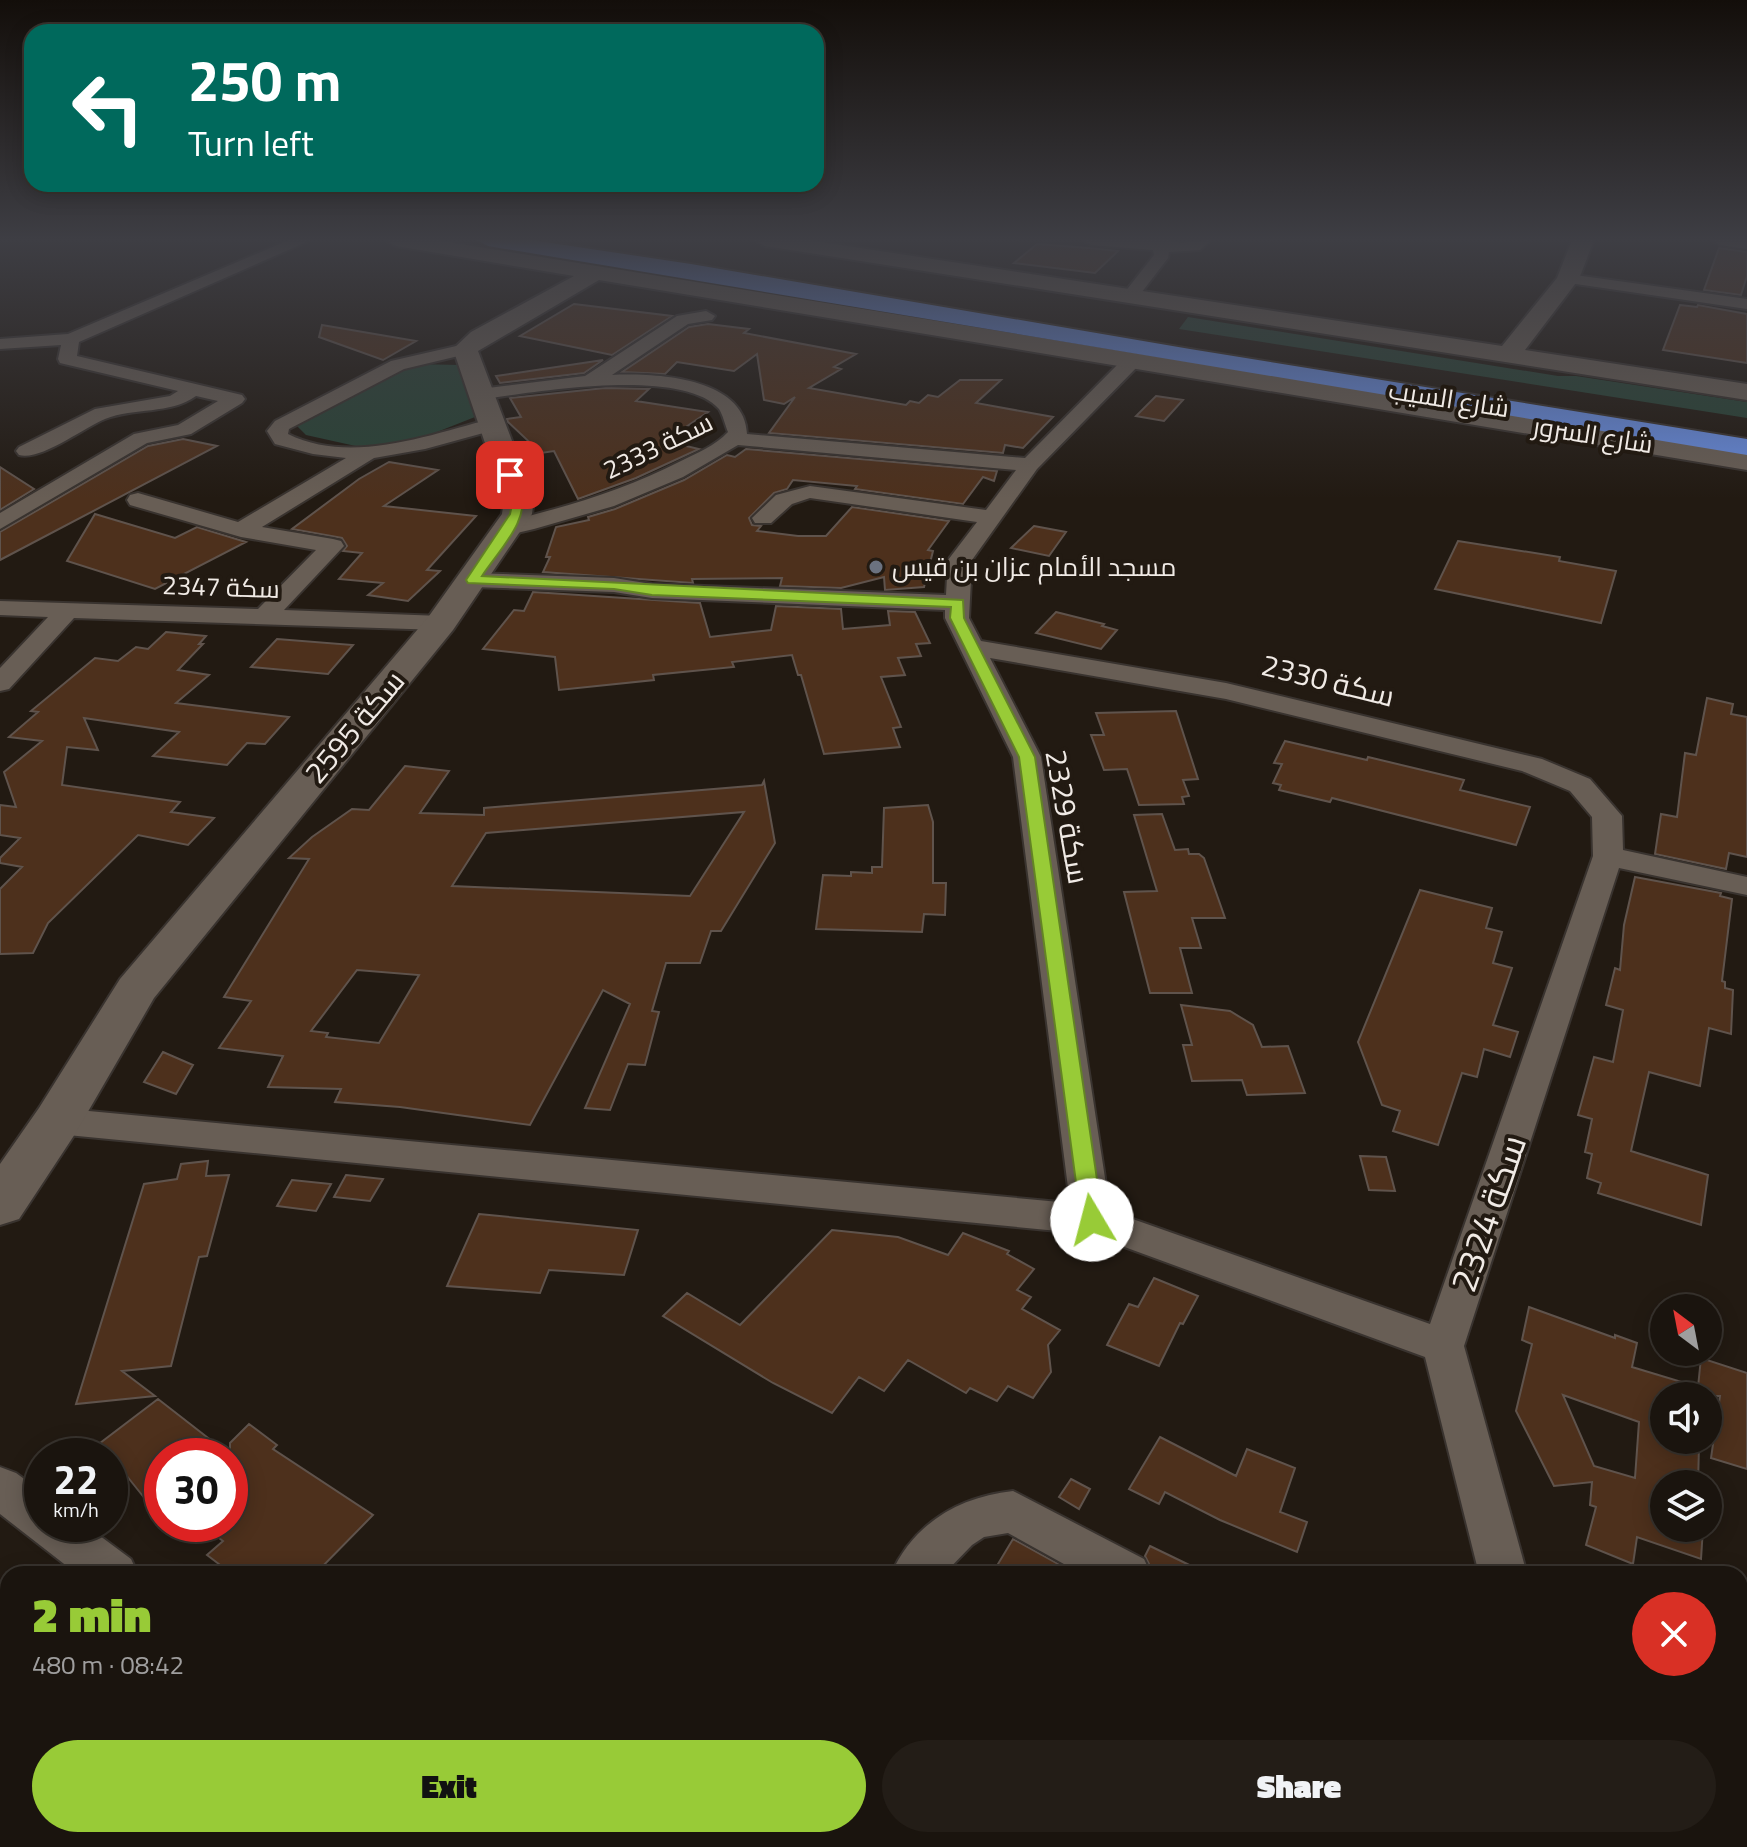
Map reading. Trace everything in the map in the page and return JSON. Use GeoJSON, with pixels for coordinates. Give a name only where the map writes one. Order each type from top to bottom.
{"type":"FeatureCollection","features":[{"type":"Feature","properties":{"kind":"highway","name":"شارع السيب"},"geometry":{"type":"LineString","coordinates":[[1012,326],[1747,447]]}},
{"type":"Feature","properties":{"kind":"highway","name":"شارع السيب"},"geometry":{"type":"LineString","coordinates":[[1118,326],[1747,426]]}},
{"type":"Feature","properties":{"kind":"street"},"geometry":{"type":"LineString","coordinates":[[0,344],[71,339],[101,326]]}},
{"type":"Feature","properties":{"kind":"street"},"geometry":{"type":"LineString","coordinates":[[366,455],[331,452],[285,442],[278,437],[277,431],[282,425],[398,365],[465,349],[499,326]]}},
{"type":"Feature","properties":{"kind":"street"},"geometry":{"type":"LineString","coordinates":[[592,379],[673,326]]}},
{"type":"Feature","properties":{"kind":"street","name":"شارع السرور"},"geometry":{"type":"LineString","coordinates":[[932,326],[1747,461]]}},
{"type":"Feature","properties":{"kind":"street"},"geometry":{"type":"LineString","coordinates":[[1316,326],[1747,392]]}},
{"type":"Feature","properties":{"kind":"street"},"geometry":{"type":"LineString","coordinates":[[1508,355],[1529,326]]}},
{"type":"Feature","properties":{"kind":"street"},"geometry":{"type":"LineString","coordinates":[[1423,343],[1468,344],[1527,329]]}},
{"type":"Feature","properties":{"kind":"street"},"geometry":{"type":"LineString","coordinates":[[1527,329],[1536,345],[1626,373]]}},
{"type":"Feature","properties":{"kind":"street"},"geometry":{"type":"LineString","coordinates":[[0,522],[141,438],[184,430],[235,399],[67,359],[71,339]]}},
{"type":"Feature","properties":{"kind":"street","name":"سكة 2595"},"geometry":{"type":"LineString","coordinates":[[0,1205],[57,1121],[136,990],[441,623],[517,514],[519,499],[465,349]]}},
{"type":"Feature","properties":{"kind":"street","name":"سكة 2329"},"geometry":{"type":"LineString","coordinates":[[1092,1220],[1027,757],[975,648],[957,618],[960,560],[1030,465],[1134,359]]}},
{"type":"Feature","properties":{"kind":"street","name":"سكة 2333"},"geometry":{"type":"LineString","coordinates":[[366,455],[485,410],[592,379],[643,380],[716,396],[727,403],[732,411],[738,426],[734,439],[650,486],[585,509],[508,528]]}},
{"type":"Feature","properties":{"kind":"street"},"geometry":{"type":"LineString","coordinates":[[26,451],[102,413],[176,401],[193,389]]}},
{"type":"Feature","properties":{"kind":"street"},"geometry":{"type":"LineString","coordinates":[[734,439],[1030,465]]}},
{"type":"Feature","properties":{"kind":"street"},"geometry":{"type":"LineString","coordinates":[[0,446],[95,465]]}},
{"type":"Feature","properties":{"kind":"street"},"geometry":{"type":"LineString","coordinates":[[241,530],[366,455]]}},
{"type":"Feature","properties":{"kind":"street"},"geometry":{"type":"LineString","coordinates":[[763,518],[777,502],[789,495],[810,492],[992,517]]}},
{"type":"Feature","properties":{"kind":"street"},"geometry":{"type":"LineString","coordinates":[[138,500],[241,530],[333,546],[263,618]]}},
{"type":"Feature","properties":{"kind":"street"},"geometry":{"type":"LineString","coordinates":[[473,580],[614,585],[652,591],[958,603]]}},
{"type":"Feature","properties":{"kind":"street","name":"سكة 2347"},"geometry":{"type":"LineString","coordinates":[[0,608],[441,623]]}},
{"type":"Feature","properties":{"kind":"street"},"geometry":{"type":"LineString","coordinates":[[0,683],[66,612]]}},
{"type":"Feature","properties":{"kind":"street","name":"سكة 2330"},"geometry":{"type":"LineString","coordinates":[[975,648],[1226,691],[1532,765],[1580,785],[1607,816],[1608,856]]}},
{"type":"Feature","properties":{"kind":"street"},"geometry":{"type":"LineString","coordinates":[[1608,856],[1747,886]]}},
{"type":"Feature","properties":{"kind":"street","name":"سكة 2324"},"geometry":{"type":"LineString","coordinates":[[1443,1346],[1608,856]]}},
{"type":"Feature","properties":{"kind":"street"},"geometry":{"type":"LineString","coordinates":[[57,1121],[1092,1220],[1443,1346],[1501,1566]]}},
{"type":"Feature","properties":{"kind":"street"},"geometry":{"type":"LineString","coordinates":[[0,1487],[24,1505]]}},
{"type":"Feature","properties":{"kind":"street"},"geometry":{"type":"LineString","coordinates":[[921,1566],[942,1539],[968,1522],[992,1513],[1013,1512],[1112,1566]]}},
{"type":"Feature","properties":{"kind":"street"},"geometry":{"type":"LineString","coordinates":[[72,1542],[103,1566]]}},
{"type":"Feature","properties":{"kind":"green space"},"geometry":{"type":"Polygon","coordinates":[[[1181,326],[1246,326],[1558,376],[1576,376],[1747,402],[1747,418],[1179,329],[1181,326]]]}},
{"type":"Feature","properties":{"kind":"green space"},"geometry":{"type":"Polygon","coordinates":[[[410,364],[461,365],[480,415],[399,447],[369,449],[306,435],[297,426],[410,364]]]}},
{"type":"Feature","properties":{"kind":"building"},"geometry":{"type":"Polygon","coordinates":[[[322,326],[329,326],[416,341],[383,360],[319,337],[322,326]]]}},
{"type":"Feature","properties":{"kind":"building"},"geometry":{"type":"Polygon","coordinates":[[[537,326],[656,326],[612,355],[520,336],[537,326]]]}},
{"type":"Feature","properties":{"kind":"building"},"geometry":{"type":"Polygon","coordinates":[[[1672,326],[1747,326],[1747,363],[1663,350],[1672,326]]]}},
{"type":"Feature","properties":{"kind":"building"},"geometry":{"type":"Polygon","coordinates":[[[689,327],[749,329],[744,333],[856,354],[834,367],[841,369],[809,388],[906,405],[910,401],[919,403],[928,395],[938,397],[960,380],[1001,380],[976,403],[1053,417],[1023,448],[1005,445],[1003,453],[769,433],[795,397],[784,404],[764,400],[757,354],[734,371],[677,362],[665,374],[622,372],[689,327]]]}},
{"type":"Feature","properties":{"kind":"building"},"geometry":{"type":"Polygon","coordinates":[[[603,360],[584,373],[500,383],[496,376],[603,360]]]}},
{"type":"Feature","properties":{"kind":"building"},"geometry":{"type":"Polygon","coordinates":[[[605,388],[649,389],[636,401],[708,412],[665,441],[699,449],[636,478],[578,499],[554,451],[541,453],[508,422],[507,419],[521,417],[510,398],[605,388]]]}},
{"type":"Feature","properties":{"kind":"building"},"geometry":{"type":"Polygon","coordinates":[[[1156,396],[1183,400],[1164,421],[1136,416],[1156,396]]]}},
{"type":"Feature","properties":{"kind":"building"},"geometry":{"type":"Polygon","coordinates":[[[183,439],[217,446],[0,560],[0,532],[148,446],[183,439]]]}},
{"type":"Feature","properties":{"kind":"building"},"geometry":{"type":"Polygon","coordinates":[[[746,449],[997,471],[994,481],[983,477],[963,504],[855,489],[857,486],[793,480],[787,489],[774,493],[749,518],[752,525],[761,526],[757,531],[798,536],[826,536],[852,507],[949,521],[928,550],[933,551],[924,587],[885,590],[884,577],[841,588],[780,586],[782,578],[692,579],[693,583],[543,572],[550,557],[546,557],[556,527],[589,520],[588,517],[684,480],[727,455],[735,457],[746,449]]]}},
{"type":"Feature","properties":{"kind":"building"},"geometry":{"type":"Polygon","coordinates":[[[389,462],[438,470],[384,506],[476,516],[427,570],[440,571],[408,601],[368,595],[383,583],[339,579],[362,553],[343,551],[347,546],[342,538],[292,529],[359,479],[389,462]]]}},
{"type":"Feature","properties":{"kind":"building"},"geometry":{"type":"Polygon","coordinates":[[[0,467],[34,489],[0,510],[0,467]]]}},
{"type":"Feature","properties":{"kind":"building"},"geometry":{"type":"Polygon","coordinates":[[[95,514],[175,538],[197,527],[246,542],[155,589],[67,561],[95,514]]]}},
{"type":"Feature","properties":{"kind":"building"},"geometry":{"type":"Polygon","coordinates":[[[1034,526],[1066,532],[1049,556],[1011,548],[1034,526]]]}},
{"type":"Feature","properties":{"kind":"building"},"geometry":{"type":"Polygon","coordinates":[[[1458,541],[1560,557],[1559,561],[1616,571],[1601,623],[1435,589],[1458,541]]]}},
{"type":"Feature","properties":{"kind":"building"},"geometry":{"type":"Polygon","coordinates":[[[533,592],[700,603],[710,637],[771,630],[776,606],[841,609],[843,629],[890,625],[888,611],[915,612],[930,643],[916,644],[921,656],[898,658],[905,675],[881,677],[901,727],[893,728],[900,747],[824,754],[801,675],[798,675],[792,655],[732,662],[734,667],[653,675],[654,680],[559,690],[555,657],[483,649],[514,610],[524,611],[533,592]]]}},
{"type":"Feature","properties":{"kind":"building"},"geometry":{"type":"Polygon","coordinates":[[[1056,612],[1117,630],[1101,649],[1036,633],[1056,612]]]}},
{"type":"Feature","properties":{"kind":"building"},"geometry":{"type":"Polygon","coordinates":[[[166,632],[206,636],[199,644],[203,644],[178,670],[209,675],[176,703],[289,717],[265,744],[247,743],[227,765],[153,756],[179,732],[84,718],[98,750],[67,747],[62,785],[180,802],[171,812],[214,818],[188,845],[138,835],[48,923],[33,953],[0,954],[0,889],[22,867],[0,863],[0,858],[20,838],[0,835],[0,805],[16,807],[4,772],[42,741],[9,737],[38,712],[31,711],[95,658],[118,661],[136,647],[148,649],[166,632]]]}},
{"type":"Feature","properties":{"kind":"building"},"geometry":{"type":"Polygon","coordinates":[[[277,639],[353,645],[328,674],[251,667],[277,639]]]}},
{"type":"Feature","properties":{"kind":"building"},"geometry":{"type":"Polygon","coordinates":[[[1707,698],[1733,704],[1731,714],[1747,717],[1747,857],[1729,853],[1726,869],[1655,854],[1661,814],[1677,817],[1685,753],[1696,755],[1707,698]]]}},
{"type":"Feature","properties":{"kind":"building"},"geometry":{"type":"Polygon","coordinates":[[[1176,711],[1198,779],[1183,780],[1189,796],[1182,797],[1184,804],[1139,805],[1127,769],[1104,770],[1091,735],[1104,735],[1096,713],[1176,711]]]}},
{"type":"Feature","properties":{"kind":"building"},"geometry":{"type":"Polygon","coordinates":[[[1285,741],[1464,780],[1460,790],[1530,807],[1516,845],[1332,798],[1330,802],[1279,790],[1281,785],[1273,783],[1282,764],[1274,763],[1285,741]]]}},
{"type":"Feature","properties":{"kind":"building"},"geometry":{"type":"Polygon","coordinates":[[[405,766],[449,771],[420,813],[484,815],[484,808],[762,785],[764,781],[775,843],[721,931],[711,931],[700,963],[666,963],[652,1011],[659,1012],[645,1065],[628,1064],[610,1110],[585,1108],[630,1004],[603,990],[530,1125],[400,1107],[335,1102],[341,1089],[268,1087],[283,1056],[219,1048],[251,1001],[224,997],[309,859],[289,858],[312,837],[352,809],[369,810],[405,766]],[[744,812],[486,833],[452,886],[690,896],[744,812]],[[357,970],[311,1031],[328,1033],[326,1037],[379,1043],[419,975],[357,970]]]}},
{"type":"Feature","properties":{"kind":"building"},"geometry":{"type":"Polygon","coordinates":[[[928,805],[933,822],[933,883],[946,883],[945,915],[924,914],[922,932],[816,929],[823,875],[851,876],[851,872],[872,873],[872,867],[882,867],[884,808],[928,805]]]}},
{"type":"Feature","properties":{"kind":"building"},"geometry":{"type":"Polygon","coordinates":[[[1162,814],[1175,850],[1188,849],[1189,854],[1199,854],[1204,858],[1225,918],[1192,918],[1201,948],[1180,948],[1192,993],[1150,993],[1124,892],[1157,891],[1134,815],[1162,814]]]}},
{"type":"Feature","properties":{"kind":"building"},"geometry":{"type":"Polygon","coordinates":[[[1635,877],[1721,893],[1720,896],[1732,899],[1722,981],[1725,988],[1733,990],[1731,1034],[1709,1028],[1700,1086],[1649,1072],[1631,1151],[1708,1175],[1701,1225],[1598,1193],[1601,1183],[1587,1178],[1592,1154],[1585,1152],[1592,1119],[1578,1115],[1594,1057],[1613,1062],[1623,1010],[1606,1005],[1615,968],[1620,970],[1624,925],[1635,877]]]}},
{"type":"Feature","properties":{"kind":"building"},"geometry":{"type":"Polygon","coordinates":[[[1420,890],[1492,908],[1486,928],[1502,932],[1493,963],[1512,968],[1493,1025],[1518,1032],[1510,1057],[1484,1049],[1477,1077],[1462,1073],[1438,1145],[1393,1131],[1400,1111],[1382,1105],[1358,1042],[1420,890]]]}},
{"type":"Feature","properties":{"kind":"building"},"geometry":{"type":"Polygon","coordinates":[[[1181,1005],[1230,1011],[1253,1025],[1262,1047],[1288,1046],[1305,1093],[1247,1095],[1242,1080],[1192,1081],[1183,1045],[1192,1045],[1181,1005]]]}},
{"type":"Feature","properties":{"kind":"building"},"geometry":{"type":"Polygon","coordinates":[[[163,1052],[193,1065],[176,1094],[144,1082],[163,1052]]]}},
{"type":"Feature","properties":{"kind":"building"},"geometry":{"type":"Polygon","coordinates":[[[1360,1156],[1386,1157],[1395,1191],[1369,1190],[1360,1156]]]}},
{"type":"Feature","properties":{"kind":"building"},"geometry":{"type":"Polygon","coordinates":[[[208,1161],[206,1176],[229,1175],[207,1256],[199,1257],[171,1366],[122,1371],[155,1396],[76,1404],[144,1184],[177,1179],[181,1164],[208,1161]]]}},
{"type":"Feature","properties":{"kind":"building"},"geometry":{"type":"Polygon","coordinates":[[[346,1175],[383,1179],[370,1201],[334,1197],[346,1175]]]}},
{"type":"Feature","properties":{"kind":"building"},"geometry":{"type":"Polygon","coordinates":[[[292,1180],[331,1184],[316,1211],[277,1206],[292,1180]]]}},
{"type":"Feature","properties":{"kind":"building"},"geometry":{"type":"Polygon","coordinates":[[[479,1214],[638,1230],[624,1275],[549,1270],[540,1293],[447,1286],[479,1214]]]}},
{"type":"Feature","properties":{"kind":"building"},"geometry":{"type":"Polygon","coordinates":[[[832,1230],[898,1237],[948,1255],[963,1233],[1009,1251],[1007,1254],[1034,1269],[1017,1290],[1031,1297],[1022,1309],[1060,1330],[1048,1345],[1051,1372],[1033,1398],[1008,1386],[997,1401],[970,1388],[966,1393],[908,1360],[884,1391],[859,1377],[832,1413],[773,1383],[663,1316],[687,1293],[740,1325],[832,1230]]]}},
{"type":"Feature","properties":{"kind":"building"},"geometry":{"type":"Polygon","coordinates":[[[1154,1278],[1198,1296],[1183,1324],[1180,1323],[1159,1366],[1107,1345],[1129,1304],[1138,1307],[1154,1278]]]}},
{"type":"Feature","properties":{"kind":"building"},"geometry":{"type":"Polygon","coordinates":[[[1529,1307],[1637,1343],[1632,1367],[1682,1382],[1650,1382],[1650,1454],[1699,1454],[1698,1470],[1650,1470],[1650,1541],[1637,1537],[1633,1564],[1586,1545],[1596,1507],[1590,1505],[1592,1482],[1554,1486],[1516,1411],[1532,1344],[1522,1340],[1529,1307]],[[1563,1395],[1594,1466],[1635,1478],[1639,1422],[1563,1395]]]}},
{"type":"Feature","properties":{"kind":"building"},"geometry":{"type":"Polygon","coordinates":[[[1722,1365],[1747,1373],[1747,1469],[1711,1458],[1712,1454],[1722,1454],[1722,1382],[1699,1382],[1700,1366],[1722,1365]]]}},
{"type":"Feature","properties":{"kind":"building"},"geometry":{"type":"Polygon","coordinates":[[[158,1399],[208,1438],[144,1438],[144,1498],[128,1478],[128,1438],[107,1438],[158,1399]]]}},
{"type":"Feature","properties":{"kind":"building"},"geometry":{"type":"Polygon","coordinates":[[[249,1424],[277,1445],[273,1449],[373,1515],[323,1566],[221,1566],[207,1555],[222,1542],[248,1542],[248,1438],[235,1438],[249,1424]]]}},
{"type":"Feature","properties":{"kind":"building"},"geometry":{"type":"Polygon","coordinates":[[[1160,1437],[1236,1476],[1247,1449],[1295,1468],[1280,1512],[1307,1522],[1297,1552],[1220,1520],[1165,1492],[1159,1504],[1129,1489],[1160,1437]]]}},
{"type":"Feature","properties":{"kind":"building"},"geometry":{"type":"Polygon","coordinates":[[[1071,1479],[1090,1489],[1079,1509],[1059,1497],[1071,1479]]]}},
{"type":"Feature","properties":{"kind":"building"},"geometry":{"type":"Polygon","coordinates":[[[1013,1539],[1062,1566],[997,1566],[1013,1539]]]}},
{"type":"Feature","properties":{"kind":"building"},"geometry":{"type":"Polygon","coordinates":[[[1652,1542],[1702,1542],[1701,1559],[1652,1542]]]}},
{"type":"Feature","properties":{"kind":"building"},"geometry":{"type":"Polygon","coordinates":[[[1150,1546],[1191,1566],[1150,1566],[1145,1556],[1150,1546]]]}},
{"type":"Feature","properties":{"kind":"place","name":"مسجد الأمام عزان بن قيس"},"geometry":{"type":"Point","coordinates":[876,567]}},
{"type":"Feature","properties":{"kind":"route"},"geometry":{"type":"LineString","coordinates":[[510,475],[519,499],[517,514],[473,580],[614,585],[652,591],[958,603],[957,618],[975,648],[1027,757],[1092,1220]]}}]}
